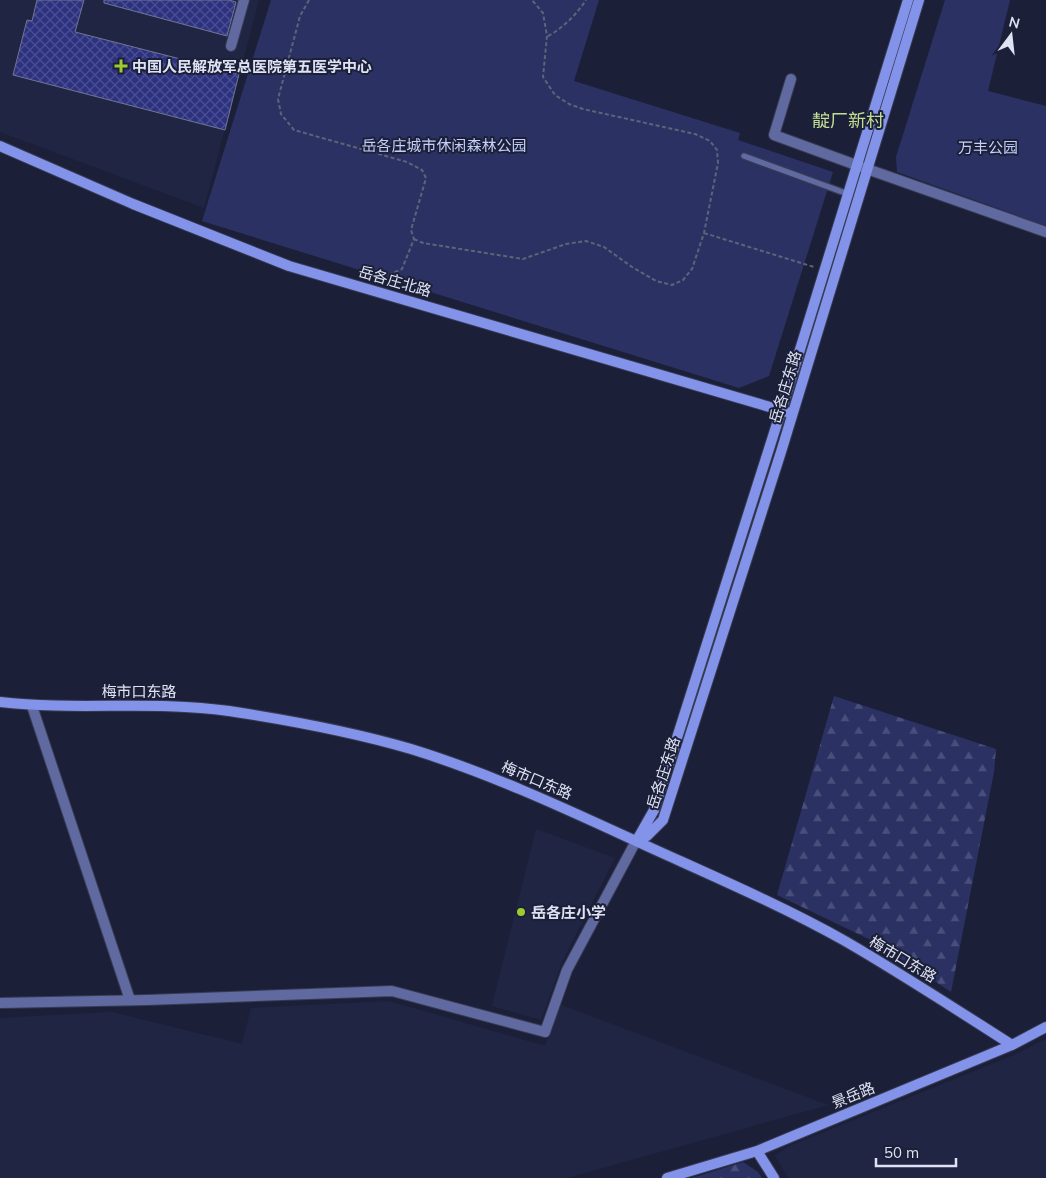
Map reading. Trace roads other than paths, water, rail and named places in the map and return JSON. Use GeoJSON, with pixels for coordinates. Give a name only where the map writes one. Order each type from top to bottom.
{"type":"FeatureCollection","features":[{"type":"Feature","properties":{"kind":"street"},"geometry":{"type":"LineString","coordinates":[[231,46],[244,0]]}},
{"type":"Feature","properties":{"kind":"street","name":"岳各庄东路"},"geometry":{"type":"LineString","coordinates":[[636,841],[646,836],[663,820],[792,414],[908,0]]}},
{"type":"Feature","properties":{"kind":"street","name":"岳各庄东路"},"geometry":{"type":"LineString","coordinates":[[636,841],[654,810],[848,194],[862,168],[919,0]]}},
{"type":"Feature","properties":{"kind":"street"},"geometry":{"type":"LineString","coordinates":[[791,78],[774,135],[862,168],[1046,232]]}},
{"type":"Feature","properties":{"kind":"street","name":"岳各庄北路"},"geometry":{"type":"LineString","coordinates":[[0,146],[133,204],[288,266],[792,414]]}},
{"type":"Feature","properties":{"kind":"street","name":"梅市口东路"},"geometry":{"type":"LineString","coordinates":[[0,702],[32,706],[177,706],[227,711],[309,725],[410,749],[487,776],[561,806],[741,888],[844,941],[1012,1045]]}},
{"type":"Feature","properties":{"kind":"street"},"geometry":{"type":"LineString","coordinates":[[32,706],[130,1000]]}},
{"type":"Feature","properties":{"kind":"street"},"geometry":{"type":"LineString","coordinates":[[0,1003],[392,991],[545,1032],[567,970],[636,841]]}},
{"type":"Feature","properties":{"kind":"street","name":"景岳路"},"geometry":{"type":"LineString","coordinates":[[667,1178],[757,1151],[1012,1045],[1046,1027]]}},
{"type":"Feature","properties":{"kind":"street"},"geometry":{"type":"LineString","coordinates":[[757,1151],[774,1178]]}},
{"type":"Feature","properties":{"kind":"lane"},"geometry":{"type":"LineString","coordinates":[[744,156],[848,194]]}},
{"type":"Feature","properties":{"kind":"place","name":"中国人民解放军总医院第五医学中心"},"geometry":{"type":"Point","coordinates":[121,66]}},
{"type":"Feature","properties":{"kind":"place","name":"岳各庄小学"},"geometry":{"type":"Point","coordinates":[521,912]}},
{"type":"Feature","properties":{"kind":"district","name":"靛厂新村"},"geometry":{"type":"Point","coordinates":[848,120]}},
{"type":"Feature","properties":{"kind":"park label","name":"岳各庄城市休闲森林公园"},"geometry":{"type":"Point","coordinates":[444,145]}},
{"type":"Feature","properties":{"kind":"park label","name":"万丰公园"},"geometry":{"type":"Point","coordinates":[988,147]}}]}
